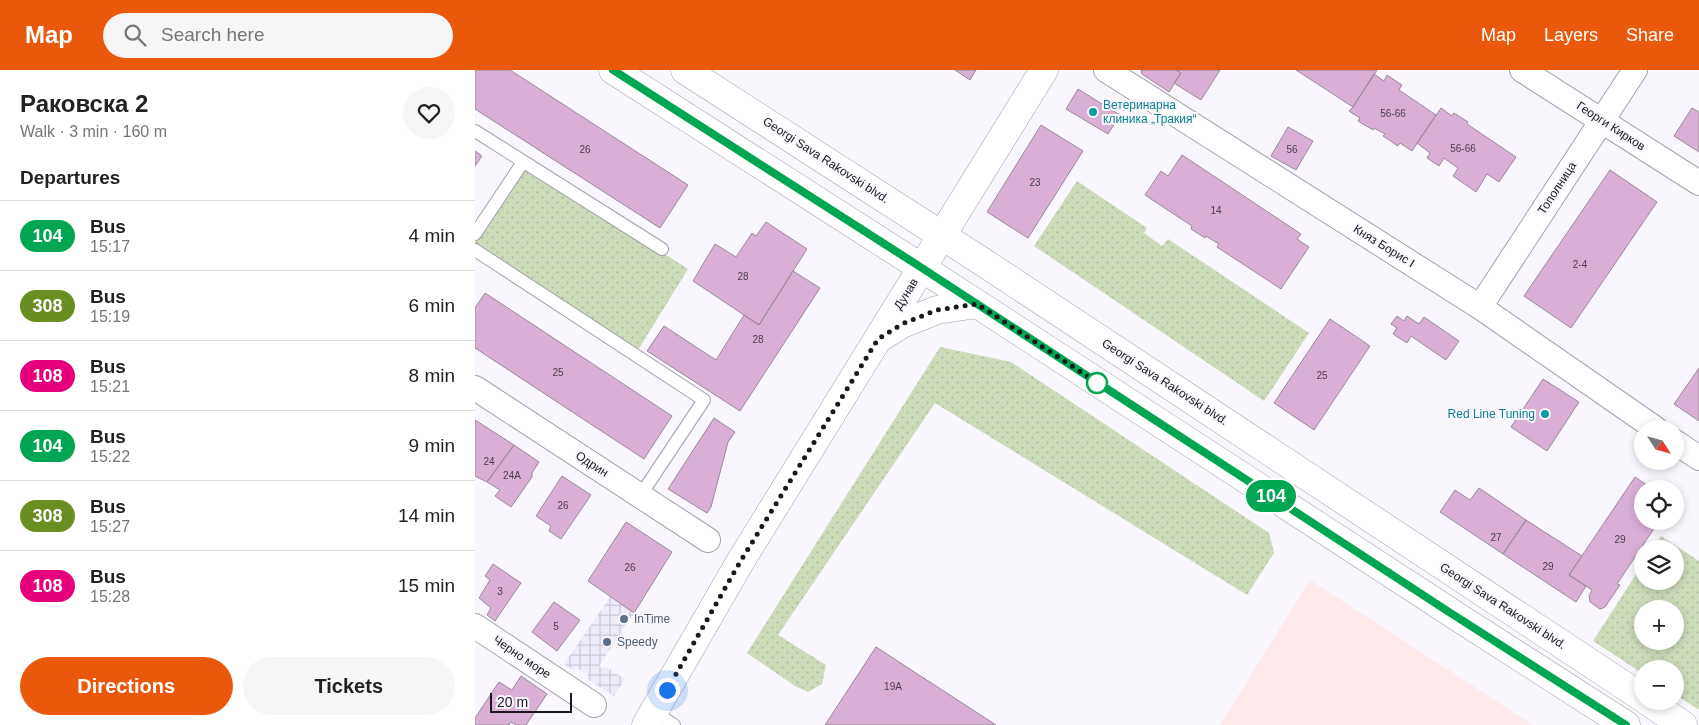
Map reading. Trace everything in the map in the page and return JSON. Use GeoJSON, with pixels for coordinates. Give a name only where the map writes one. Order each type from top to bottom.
{"type":"FeatureCollection","features":[{"type":"Feature","properties":{"kind":"main road"},"geometry":{"type":"LineString","coordinates":[[613,70],[922,268],[1626,725]]}},
{"type":"Feature","properties":{"kind":"main road","name":"Georgi Sava Rakovski blvd."},"geometry":{"type":"LineString","coordinates":[[685,70],[942,236],[1634,692]]}},
{"type":"Feature","properties":{"kind":"main road","name":"Дунав"},"geometry":{"type":"LineString","coordinates":[[658,721],[740,562],[1044,70]]}},
{"type":"Feature","properties":{"kind":"main road"},"geometry":{"type":"LineString","coordinates":[[878,339],[902,324],[937,310],[977,304]]}},
{"type":"Feature","properties":{"kind":"main road"},"geometry":{"type":"LineString","coordinates":[[1660,710],[1683,725]]}},
{"type":"Feature","properties":{"kind":"street","name":"Княз Борис I"},"geometry":{"type":"LineString","coordinates":[[1106,70],[1479,307],[1643,420]]}},
{"type":"Feature","properties":{"kind":"street","name":"Георги Кирков"},"geometry":{"type":"LineString","coordinates":[[1523,70],[1699,183]]}},
{"type":"Feature","properties":{"kind":"street","name":"Тополница"},"geometry":{"type":"LineString","coordinates":[[1479,307],[1635,70]]}},
{"type":"Feature","properties":{"kind":"street","name":"Одрин"},"geometry":{"type":"LineString","coordinates":[[475,388],[708,540]]}},
{"type":"Feature","properties":{"kind":"street"},"geometry":{"type":"LineString","coordinates":[[1684,448],[1699,458]]}},
{"type":"Feature","properties":{"kind":"street","name":"Черно море"},"geometry":{"type":"LineString","coordinates":[[475,626],[594,705]]}},
{"type":"Feature","properties":{"kind":"lane"},"geometry":{"type":"LineString","coordinates":[[475,131],[661,249]]}},
{"type":"Feature","properties":{"kind":"lane"},"geometry":{"type":"LineString","coordinates":[[475,234],[523,162]]}},
{"type":"Feature","properties":{"kind":"lane"},"geometry":{"type":"LineString","coordinates":[[475,250],[704,400],[640,496]]}},
{"type":"Feature","properties":{"kind":"shaded area"},"geometry":{"type":"Polygon","coordinates":[[[1310,580],[1533,725],[1220,725],[1310,580]]]}},
{"type":"Feature","properties":{"kind":"shaded area"},"geometry":{"type":"Polygon","coordinates":[[[610,597],[634,613],[599,666],[603,669],[604,666],[625,679],[614,696],[587,679],[588,675],[575,667],[573,670],[564,664],[610,597]]]}},
{"type":"Feature","properties":{"kind":"green space"},"geometry":{"type":"Polygon","coordinates":[[[523,162],[688,269],[635,355],[475,250],[475,234],[523,162]]]}},
{"type":"Feature","properties":{"kind":"green space"},"geometry":{"type":"Polygon","coordinates":[[[1077,181],[1147,228],[1144,233],[1162,246],[1168,239],[1309,333],[1264,401],[1034,246],[1077,181]]]}},
{"type":"Feature","properties":{"kind":"green space"},"geometry":{"type":"Polygon","coordinates":[[[940,347],[1011,362],[1269,533],[1274,553],[1247,595],[935,403],[778,635],[826,665],[822,684],[808,692],[795,686],[747,653],[940,347]]]}},
{"type":"Feature","properties":{"kind":"green space"},"geometry":{"type":"Polygon","coordinates":[[[1661,536],[1667,540],[1659,540],[1661,536]]]}},
{"type":"Feature","properties":{"kind":"green space"},"geometry":{"type":"Polygon","coordinates":[[[1684,551],[1699,561],[1699,710],[1684,700],[1684,660],[1634,660],[1634,668],[1593,641],[1634,577],[1634,590],[1684,590],[1684,551]]]}},
{"type":"Feature","properties":{"kind":"building"},"geometry":{"type":"Polygon","coordinates":[[[475,70],[510,70],[688,185],[660,228],[475,109],[475,70]]]}},
{"type":"Feature","properties":{"kind":"building"},"geometry":{"type":"Polygon","coordinates":[[[955,70],[976,70],[970,80],[955,70]]]}},
{"type":"Feature","properties":{"kind":"building"},"geometry":{"type":"Polygon","coordinates":[[[1141,70],[1176,70],[1181,73],[1169,92],[1142,74],[1141,70]]]}},
{"type":"Feature","properties":{"kind":"building"},"geometry":{"type":"Polygon","coordinates":[[[1176,70],[1220,70],[1201,100],[1174,83],[1181,73],[1176,70]]]}},
{"type":"Feature","properties":{"kind":"building"},"geometry":{"type":"Polygon","coordinates":[[[1296,70],[1377,70],[1353,107],[1296,70]]]}},
{"type":"Feature","properties":{"kind":"building"},"geometry":{"type":"Polygon","coordinates":[[[1374,74],[1384,81],[1387,75],[1402,85],[1399,90],[1436,115],[1412,151],[1400,143],[1398,146],[1383,136],[1385,134],[1374,128],[1373,130],[1358,121],[1360,118],[1349,111],[1374,74]]]}},
{"type":"Feature","properties":{"kind":"building","name":"Ветеринарна клиника „Тракия“"},"geometry":{"type":"Polygon","coordinates":[[[1078,89],[1120,115],[1108,134],[1066,109],[1078,89]]]}},
{"type":"Feature","properties":{"kind":"building"},"geometry":{"type":"Polygon","coordinates":[[[1441,108],[1452,116],[1454,113],[1468,122],[1467,124],[1516,157],[1499,182],[1487,174],[1476,192],[1453,176],[1458,168],[1444,158],[1439,166],[1427,158],[1430,153],[1417,143],[1441,108]]]}},
{"type":"Feature","properties":{"kind":"building"},"geometry":{"type":"Polygon","coordinates":[[[1692,108],[1699,112],[1699,152],[1674,136],[1692,108]]]}},
{"type":"Feature","properties":{"kind":"building"},"geometry":{"type":"Polygon","coordinates":[[[1041,125],[1083,151],[1028,238],[987,212],[1041,125]]]}},
{"type":"Feature","properties":{"kind":"building"},"geometry":{"type":"Polygon","coordinates":[[[1288,127],[1313,141],[1296,170],[1271,156],[1288,127]]]}},
{"type":"Feature","properties":{"kind":"building"},"geometry":{"type":"Polygon","coordinates":[[[475,151],[482,156],[475,166],[475,151]]]}},
{"type":"Feature","properties":{"kind":"building"},"geometry":{"type":"Polygon","coordinates":[[[1182,155],[1301,234],[1297,239],[1309,247],[1281,289],[1217,247],[1219,244],[1191,229],[1192,226],[1145,195],[1161,171],[1168,176],[1182,155]]]}},
{"type":"Feature","properties":{"kind":"building"},"geometry":{"type":"Polygon","coordinates":[[[1610,170],[1657,202],[1571,328],[1524,296],[1610,170]]]}},
{"type":"Feature","properties":{"kind":"building"},"geometry":{"type":"Polygon","coordinates":[[[766,222],[807,249],[759,325],[693,281],[715,244],[736,257],[752,233],[756,236],[766,222]]]}},
{"type":"Feature","properties":{"kind":"building"},"geometry":{"type":"Polygon","coordinates":[[[793,271],[820,288],[740,411],[647,351],[664,326],[716,360],[744,315],[759,325],[793,271]]]}},
{"type":"Feature","properties":{"kind":"building"},"geometry":{"type":"Polygon","coordinates":[[[485,293],[672,416],[644,459],[475,348],[475,308],[485,293]]]}},
{"type":"Feature","properties":{"kind":"building"},"geometry":{"type":"Polygon","coordinates":[[[1397,316],[1404,321],[1407,316],[1419,324],[1424,317],[1459,341],[1446,360],[1411,336],[1407,343],[1393,334],[1397,328],[1391,324],[1397,316]]]}},
{"type":"Feature","properties":{"kind":"building"},"geometry":{"type":"Polygon","coordinates":[[[1330,319],[1370,346],[1314,430],[1274,403],[1330,319]]]}},
{"type":"Feature","properties":{"kind":"building"},"geometry":{"type":"Polygon","coordinates":[[[1699,368],[1699,421],[1674,404],[1699,368]]]}},
{"type":"Feature","properties":{"kind":"building","name":"Red Line Tuning"},"geometry":{"type":"Polygon","coordinates":[[[1543,379],[1579,402],[1547,451],[1511,427],[1543,379]]]}},
{"type":"Feature","properties":{"kind":"building"},"geometry":{"type":"Polygon","coordinates":[[[714,418],[735,432],[728,442],[711,507],[707,513],[668,489],[714,418]]]}},
{"type":"Feature","properties":{"kind":"building"},"geometry":{"type":"Polygon","coordinates":[[[475,420],[514,445],[487,482],[475,476],[475,420]]]}},
{"type":"Feature","properties":{"kind":"building"},"geometry":{"type":"Polygon","coordinates":[[[514,445],[539,462],[532,473],[532,477],[511,507],[495,496],[500,490],[487,482],[514,445]]]}},
{"type":"Feature","properties":{"kind":"building"},"geometry":{"type":"Polygon","coordinates":[[[562,476],[591,495],[561,539],[549,531],[551,526],[536,516],[562,476]]]}},
{"type":"Feature","properties":{"kind":"building"},"geometry":{"type":"Polygon","coordinates":[[[1635,477],[1640,480],[1634,480],[1634,530],[1653,530],[1646,540],[1634,540],[1634,558],[1617,584],[1620,585],[1605,607],[1600,609],[1590,602],[1589,596],[1592,590],[1569,575],[1635,477]]]}},
{"type":"Feature","properties":{"kind":"building"},"geometry":{"type":"Polygon","coordinates":[[[1479,488],[1526,520],[1503,554],[1440,512],[1455,490],[1470,500],[1479,488]]]}},
{"type":"Feature","properties":{"kind":"building"},"geometry":{"type":"Polygon","coordinates":[[[1526,520],[1582,556],[1569,575],[1586,586],[1576,602],[1503,554],[1526,520]]]}},
{"type":"Feature","properties":{"kind":"building"},"geometry":{"type":"Polygon","coordinates":[[[626,522],[672,552],[634,613],[588,581],[626,522]]]}},
{"type":"Feature","properties":{"kind":"building"},"geometry":{"type":"Polygon","coordinates":[[[493,564],[521,583],[495,621],[487,615],[491,608],[479,598],[490,580],[485,576],[493,564]]]}},
{"type":"Feature","properties":{"kind":"building"},"geometry":{"type":"Polygon","coordinates":[[[554,602],[580,620],[557,651],[532,632],[554,602]]]}},
{"type":"Feature","properties":{"kind":"building"},"geometry":{"type":"Polygon","coordinates":[[[876,647],[996,725],[825,725],[876,647]]]}},
{"type":"Feature","properties":{"kind":"building"},"geometry":{"type":"Polygon","coordinates":[[[521,676],[547,694],[526,725],[516,725],[511,722],[509,725],[475,725],[475,718],[499,682],[512,690],[521,676]]]}},
{"type":"Feature","properties":{"kind":"bus line","name":"104"},"geometry":{"type":"LineString","coordinates":[[613,70],[922,268],[1449,612],[1626,725]]}},
{"type":"Feature","properties":{"kind":"place","name":"Ветеринарна клиника „Тракия“"},"geometry":{"type":"Point","coordinates":[1093,112]}},
{"type":"Feature","properties":{"kind":"place","name":"Red Line Tuning"},"geometry":{"type":"Point","coordinates":[1545,414]}},
{"type":"Feature","properties":{"kind":"place","name":"InTime"},"geometry":{"type":"Point","coordinates":[624,619]}},
{"type":"Feature","properties":{"kind":"place","name":"Speedy"},"geometry":{"type":"Point","coordinates":[607,642]}},
{"type":"Feature","properties":{"kind":"route"},"geometry":{"type":"LineString","coordinates":[[667,690],[740,562],[878,339],[902,324],[937,310],[977,304],[1104,387],[1097,383]]}}]}
